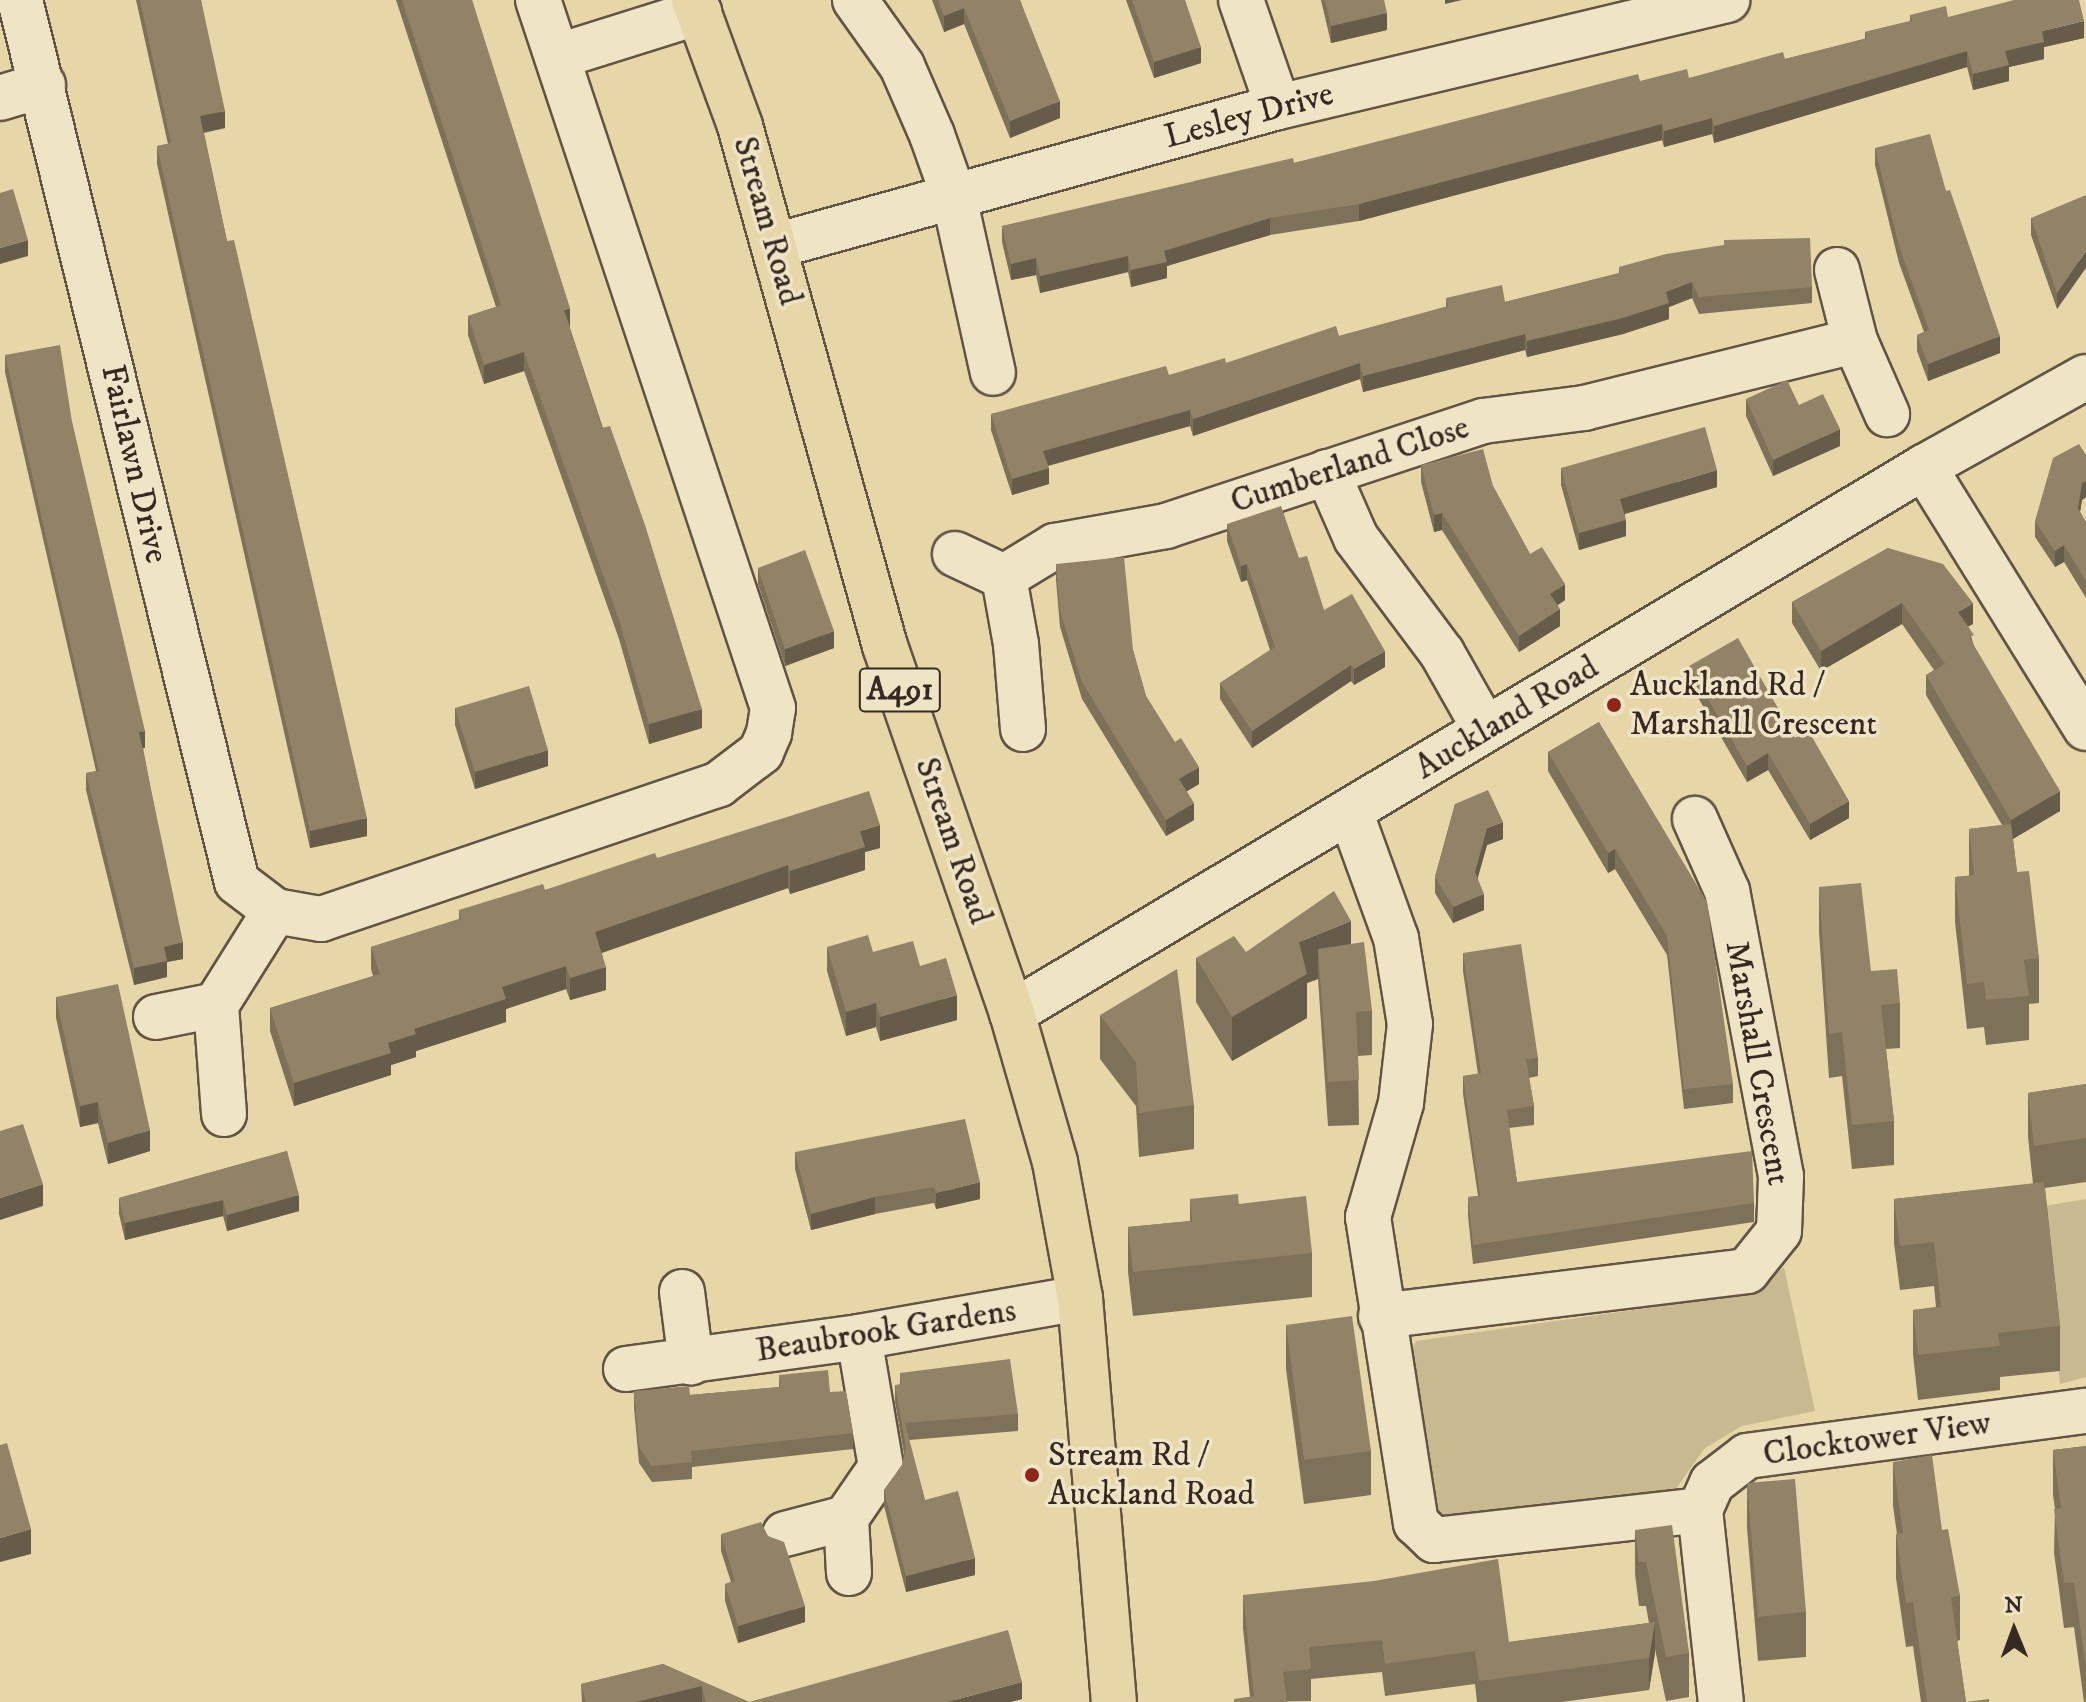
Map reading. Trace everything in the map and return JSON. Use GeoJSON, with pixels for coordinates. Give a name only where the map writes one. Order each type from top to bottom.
{"type":"FeatureCollection","features":[{"type":"Feature","properties":{"kind":"highway","name":"Stream Road"},"geometry":{"type":"LineString","coordinates":[[696,6],[775,246],[885,646],[1012,1013],[1055,1162],[1080,1298],[1114,1702]]}},
{"type":"Feature","properties":{"kind":"street","name":"Fairlawn Drive"},"geometry":{"type":"LineString","coordinates":[[20,0],[237,882],[275,911]]}},
{"type":"Feature","properties":{"kind":"street"},"geometry":{"type":"LineString","coordinates":[[224,1114],[216,1005],[275,911],[321,919],[719,784],[761,752],[769,733],[773,708],[538,0]]}},
{"type":"Feature","properties":{"kind":"street"},"geometry":{"type":"LineString","coordinates":[[855,0],[902,66],[954,197],[993,373]]}},
{"type":"Feature","properties":{"kind":"street"},"geometry":{"type":"LineString","coordinates":[[1241,0],[1278,107]]}},
{"type":"Feature","properties":{"kind":"street","name":"Lesley Drive"},"geometry":{"type":"LineString","coordinates":[[775,246],[1278,107],[1727,0]]}},
{"type":"Feature","properties":{"kind":"street"},"geometry":{"type":"LineString","coordinates":[[559,56],[696,6]]}},
{"type":"Feature","properties":{"kind":"street"},"geometry":{"type":"LineString","coordinates":[[0,98],[43,85]]}},
{"type":"Feature","properties":{"kind":"street"},"geometry":{"type":"LineString","coordinates":[[1837,270],[1855,341],[1887,414]]}},
{"type":"Feature","properties":{"kind":"street","name":"Cumberland Close"},"geometry":{"type":"LineString","coordinates":[[1004,577],[1055,546],[1166,526],[1483,421],[1584,408],[1855,341]]}},
{"type":"Feature","properties":{"kind":"street","name":"Auckland Road"},"geometry":{"type":"LineString","coordinates":[[1012,1013],[1351,814],[1485,729],[1924,467],[2086,377]]}},
{"type":"Feature","properties":{"kind":"street"},"geometry":{"type":"LineString","coordinates":[[1924,467],[2086,728]]}},
{"type":"Feature","properties":{"kind":"street"},"geometry":{"type":"LineString","coordinates":[[1327,472],[1356,538],[1442,653],[1485,729]]}},
{"type":"Feature","properties":{"kind":"street"},"geometry":{"type":"LineString","coordinates":[[955,554],[1004,577],[1016,644],[1023,729]]}},
{"type":"Feature","properties":{"kind":"street"},"geometry":{"type":"LineString","coordinates":[[1351,814],[1396,938],[1410,1024],[1401,1103],[1368,1217],[1381,1316],[1416,1523],[1434,1540],[1467,1540],[1700,1510],[1721,1702]]}},
{"type":"Feature","properties":{"kind":"street","name":"Marshall Crescent"},"geometry":{"type":"LineString","coordinates":[[1381,1316],[1747,1271],[1779,1231],[1781,1176],[1727,891],[1695,819]]}},
{"type":"Feature","properties":{"kind":"street"},"geometry":{"type":"LineString","coordinates":[[156,1017],[216,1005]]}},
{"type":"Feature","properties":{"kind":"street"},"geometry":{"type":"LineString","coordinates":[[682,1292],[691,1362]]}},
{"type":"Feature","properties":{"kind":"street","name":"Beaubrook Gardens"},"geometry":{"type":"LineString","coordinates":[[626,1369],[859,1337],[1080,1298]]}},
{"type":"Feature","properties":{"kind":"street"},"geometry":{"type":"LineString","coordinates":[[849,1573],[846,1518],[881,1467],[859,1337]]}},
{"type":"Feature","properties":{"kind":"street","name":"Clocktower View"},"geometry":{"type":"LineString","coordinates":[[1700,1510],[1712,1483],[1747,1456],[2086,1411]]}},
{"type":"Feature","properties":{"kind":"street"},"geometry":{"type":"LineString","coordinates":[[785,1534],[846,1518]]}},
{"type":"Feature","properties":{"kind":"shaded area"},"geometry":{"type":"Polygon","coordinates":[[[2086,1199],[2086,1377],[2060,1384],[2044,1206],[2086,1199]]]}},
{"type":"Feature","properties":{"kind":"shaded area"},"geometry":{"type":"Polygon","coordinates":[[[1784,1267],[1815,1411],[1742,1426],[1705,1448],[1675,1490],[1468,1523],[1436,1521],[1406,1363],[1416,1341],[1753,1293],[1784,1267]]]}},
{"type":"Feature","properties":{"kind":"building"},"geometry":{"type":"Polygon","coordinates":[[[140,0],[201,0],[225,111],[200,116],[227,241],[234,240],[367,818],[310,831],[157,146],[171,143],[140,0]]]}},
{"type":"Feature","properties":{"kind":"building"},"geometry":{"type":"Polygon","coordinates":[[[402,0],[472,0],[570,308],[564,310],[602,428],[610,426],[645,525],[702,709],[649,724],[619,620],[524,352],[484,365],[468,316],[501,305],[402,0]]]}},
{"type":"Feature","properties":{"kind":"building"},"geometry":{"type":"Polygon","coordinates":[[[938,0],[1020,0],[1060,101],[1010,121],[964,8],[944,16],[938,0]]]}},
{"type":"Feature","properties":{"kind":"building"},"geometry":{"type":"Polygon","coordinates":[[[1132,0],[1185,0],[1201,47],[1154,62],[1132,0]]]}},
{"type":"Feature","properties":{"kind":"building"},"geometry":{"type":"Polygon","coordinates":[[[1325,0],[1384,0],[1387,13],[1331,26],[1325,0]]]}},
{"type":"Feature","properties":{"kind":"building"},"geometry":{"type":"Polygon","coordinates":[[[2014,0],[2079,0],[2084,21],[2042,31],[2044,42],[2005,51],[2009,65],[1973,74],[1967,51],[1714,126],[1712,118],[1664,131],[1662,124],[1359,204],[1270,218],[1164,251],[1167,262],[1131,270],[1128,256],[1040,276],[1036,258],[1011,264],[1002,226],[1293,158],[1294,163],[1638,74],[1640,81],[1687,69],[1689,78],[1783,52],[1785,59],[1867,38],[1865,32],[1912,21],[1910,15],[1946,6],[1948,17],[2014,0]]]}},
{"type":"Feature","properties":{"kind":"building"},"geometry":{"type":"Polygon","coordinates":[[[1930,134],[1946,191],[1950,190],[2000,336],[1928,364],[1917,335],[1929,330],[1899,246],[1875,148],[1930,134]]]}},
{"type":"Feature","properties":{"kind":"building"},"geometry":{"type":"Polygon","coordinates":[[[13,189],[28,240],[0,248],[0,193],[13,189]]]}},
{"type":"Feature","properties":{"kind":"building"},"geometry":{"type":"Polygon","coordinates":[[[2086,195],[2086,251],[2057,293],[2031,218],[2086,195]]]}},
{"type":"Feature","properties":{"kind":"building"},"geometry":{"type":"Polygon","coordinates":[[[1810,238],[1812,287],[1699,297],[1692,282],[1666,292],[1669,303],[1623,318],[1527,341],[1525,334],[1363,376],[1360,363],[1193,419],[1190,410],[1043,451],[1049,468],[1012,479],[991,414],[1166,366],[1169,375],[1225,358],[1226,363],[1336,326],[1339,336],[1448,306],[1446,298],[1502,285],[1505,302],[1620,273],[1619,267],[1666,254],[1724,245],[1724,240],[1810,238]]]}},
{"type":"Feature","properties":{"kind":"building"},"geometry":{"type":"Polygon","coordinates":[[[60,345],[72,422],[145,731],[139,732],[183,942],[164,947],[167,961],[134,968],[86,773],[99,771],[5,355],[60,345]]]}},
{"type":"Feature","properties":{"kind":"building"},"geometry":{"type":"Polygon","coordinates":[[[1787,380],[1799,405],[1823,394],[1840,429],[1773,460],[1746,399],[1787,380]]]}},
{"type":"Feature","properties":{"kind":"building"},"geometry":{"type":"Polygon","coordinates":[[[1705,427],[1717,470],[1620,499],[1626,520],[1579,533],[1561,468],[1705,427]]]}},
{"type":"Feature","properties":{"kind":"building"},"geometry":{"type":"Polygon","coordinates":[[[2079,444],[2086,455],[2086,481],[2082,483],[2078,508],[2086,522],[2086,581],[2064,545],[2055,551],[2035,521],[2053,458],[2079,444]]]}},
{"type":"Feature","properties":{"kind":"building"},"geometry":{"type":"Polygon","coordinates":[[[1483,449],[1493,486],[1530,554],[1542,547],[1565,584],[1550,594],[1560,609],[1519,636],[1442,513],[1434,515],[1421,465],[1483,449]]]}},
{"type":"Feature","properties":{"kind":"building"},"geometry":{"type":"Polygon","coordinates":[[[1281,506],[1299,558],[1307,556],[1324,610],[1352,594],[1385,651],[1354,669],[1351,665],[1252,731],[1220,683],[1275,647],[1247,564],[1241,566],[1227,524],[1281,506]]]}},
{"type":"Feature","properties":{"kind":"building"},"geometry":{"type":"Polygon","coordinates":[[[1888,548],[1943,564],[1973,603],[1958,612],[1974,635],[1969,637],[2060,791],[2011,820],[1926,675],[1945,664],[1902,603],[1821,651],[1792,602],[1888,548]]]}},
{"type":"Feature","properties":{"kind":"building"},"geometry":{"type":"Polygon","coordinates":[[[805,550],[834,631],[785,649],[758,568],[805,550]]]}},
{"type":"Feature","properties":{"kind":"building"},"geometry":{"type":"Polygon","coordinates":[[[1124,557],[1133,650],[1146,696],[1175,742],[1181,738],[1199,767],[1179,779],[1194,803],[1166,820],[1082,682],[1060,611],[1056,564],[1124,557]]]}},
{"type":"Feature","properties":{"kind":"building"},"geometry":{"type":"Polygon","coordinates":[[[1738,638],[1795,738],[1808,730],[1849,801],[1810,824],[1768,753],[1747,766],[1689,666],[1738,638]]]}},
{"type":"Feature","properties":{"kind":"building"},"geometry":{"type":"Polygon","coordinates":[[[529,686],[548,750],[475,772],[455,708],[529,686]]]}},
{"type":"Feature","properties":{"kind":"building"},"geometry":{"type":"Polygon","coordinates":[[[1599,722],[1707,902],[1733,1084],[1684,1089],[1667,936],[1615,849],[1608,853],[1548,752],[1599,722]]]}},
{"type":"Feature","properties":{"kind":"building"},"geometry":{"type":"Polygon","coordinates":[[[1488,790],[1503,822],[1487,828],[1475,872],[1484,894],[1453,907],[1435,877],[1455,804],[1488,790]]]}},
{"type":"Feature","properties":{"kind":"building"},"geometry":{"type":"Polygon","coordinates":[[[869,791],[880,825],[860,831],[865,847],[790,871],[788,865],[595,932],[606,967],[570,978],[566,966],[502,987],[506,999],[414,1029],[416,1034],[388,1043],[391,1053],[294,1083],[270,1008],[380,974],[371,947],[461,919],[459,910],[543,884],[545,890],[655,853],[657,858],[869,791]]]}},
{"type":"Feature","properties":{"kind":"building"},"geometry":{"type":"Polygon","coordinates":[[[2011,824],[2017,872],[2029,871],[2039,958],[2024,960],[2029,996],[1986,1000],[1984,982],[1967,984],[1955,877],[1974,875],[1969,829],[2011,824]]]}},
{"type":"Feature","properties":{"kind":"building"},"geometry":{"type":"Polygon","coordinates":[[[1861,883],[1871,971],[1897,969],[1900,1003],[1881,1005],[1894,1121],[1852,1125],[1842,1032],[1829,1034],[1819,887],[1861,883]]]}},
{"type":"Feature","properties":{"kind":"building"},"geometry":{"type":"Polygon","coordinates":[[[1334,891],[1351,921],[1299,942],[1307,974],[1232,1017],[1196,958],[1234,936],[1246,952],[1334,891]]]}},
{"type":"Feature","properties":{"kind":"building"},"geometry":{"type":"Polygon","coordinates":[[[868,935],[873,952],[913,941],[920,966],[946,958],[957,995],[880,1017],[876,1003],[846,1012],[827,947],[868,935]]]}},
{"type":"Feature","properties":{"kind":"building"},"geometry":{"type":"Polygon","coordinates":[[[1364,942],[1372,1011],[1356,1012],[1359,1080],[1328,1082],[1318,949],[1364,942]]]}},
{"type":"Feature","properties":{"kind":"building"},"geometry":{"type":"Polygon","coordinates":[[[1521,944],[1538,1058],[1526,1059],[1534,1106],[1507,1110],[1517,1182],[1752,1151],[1754,1203],[1473,1245],[1468,1197],[1480,1196],[1463,1076],[1481,1073],[1463,953],[1521,944]]]}},
{"type":"Feature","properties":{"kind":"building"},"geometry":{"type":"Polygon","coordinates":[[[1177,969],[1194,1105],[1139,1113],[1136,1062],[1100,1015],[1177,969]]]}},
{"type":"Feature","properties":{"kind":"building"},"geometry":{"type":"Polygon","coordinates":[[[118,984],[150,1130],[108,1143],[98,1102],[80,1106],[56,997],[118,984]]]}},
{"type":"Feature","properties":{"kind":"building"},"geometry":{"type":"Polygon","coordinates":[[[2086,1084],[2086,1138],[2034,1146],[2028,1093],[2086,1084]]]}},
{"type":"Feature","properties":{"kind":"building"},"geometry":{"type":"Polygon","coordinates":[[[965,1119],[980,1182],[936,1193],[934,1187],[875,1197],[811,1214],[795,1152],[965,1119]]]}},
{"type":"Feature","properties":{"kind":"building"},"geometry":{"type":"Polygon","coordinates":[[[23,1124],[43,1184],[0,1198],[0,1131],[23,1124]]]}},
{"type":"Feature","properties":{"kind":"building"},"geometry":{"type":"Polygon","coordinates":[[[287,1151],[299,1195],[227,1215],[223,1200],[125,1223],[119,1198],[287,1151]]]}},
{"type":"Feature","properties":{"kind":"building"},"geometry":{"type":"Polygon","coordinates":[[[2044,1182],[2060,1326],[1998,1333],[2000,1346],[1918,1355],[1913,1310],[1941,1307],[1934,1242],[1900,1246],[1894,1199],[2044,1182]]]}},
{"type":"Feature","properties":{"kind":"building"},"geometry":{"type":"Polygon","coordinates":[[[1238,1194],[1239,1204],[1306,1196],[1312,1253],[1133,1272],[1128,1227],[1192,1221],[1190,1199],[1238,1194]]]}},
{"type":"Feature","properties":{"kind":"building"},"geometry":{"type":"Polygon","coordinates":[[[1352,1316],[1371,1451],[1304,1460],[1286,1325],[1352,1316]]]}},
{"type":"Feature","properties":{"kind":"building"},"geometry":{"type":"Polygon","coordinates":[[[1010,1359],[1018,1414],[905,1423],[925,1500],[958,1491],[975,1558],[906,1576],[884,1490],[902,1465],[906,1447],[895,1385],[901,1384],[900,1373],[1010,1359]]]}},
{"type":"Feature","properties":{"kind":"building"},"geometry":{"type":"Polygon","coordinates":[[[828,1370],[830,1392],[846,1391],[853,1433],[691,1451],[692,1462],[652,1466],[639,1447],[634,1391],[689,1386],[690,1395],[780,1387],[779,1375],[828,1370]]]}},
{"type":"Feature","properties":{"kind":"building"},"geometry":{"type":"Polygon","coordinates":[[[7,1443],[31,1529],[0,1538],[0,1445],[7,1443]]]}},
{"type":"Feature","properties":{"kind":"building"},"geometry":{"type":"Polygon","coordinates":[[[2086,1446],[2086,1669],[2074,1583],[2064,1583],[2054,1509],[2061,1508],[2053,1450],[2086,1446]]]}},
{"type":"Feature","properties":{"kind":"building"},"geometry":{"type":"Polygon","coordinates":[[[1932,1455],[1942,1530],[1948,1529],[1960,1596],[1951,1597],[1966,1702],[1927,1702],[1913,1602],[1906,1603],[1896,1534],[1903,1533],[1893,1462],[1932,1455]]]}},
{"type":"Feature","properties":{"kind":"building"},"geometry":{"type":"Polygon","coordinates":[[[1795,1479],[1806,1612],[1758,1617],[1747,1483],[1795,1479]]]}},
{"type":"Feature","properties":{"kind":"building"},"geometry":{"type":"Polygon","coordinates":[[[761,1522],[768,1536],[784,1542],[805,1606],[738,1626],[725,1584],[735,1581],[721,1534],[761,1522]]]}},
{"type":"Feature","properties":{"kind":"building"},"geometry":{"type":"Polygon","coordinates":[[[1672,1525],[1689,1653],[1666,1657],[1646,1562],[1639,1562],[1635,1530],[1672,1525]]]}},
{"type":"Feature","properties":{"kind":"building"},"geometry":{"type":"Polygon","coordinates":[[[1498,1559],[1509,1642],[1655,1622],[1649,1658],[1479,1681],[1475,1651],[1385,1664],[1382,1640],[1309,1647],[1311,1669],[1283,1672],[1287,1702],[1234,1702],[1234,1699],[1254,1696],[1243,1595],[1374,1581],[1498,1559]]]}},
{"type":"Feature","properties":{"kind":"building"},"geometry":{"type":"Polygon","coordinates":[[[1008,1630],[1022,1682],[947,1702],[749,1702],[1008,1630]]]}},
{"type":"Feature","properties":{"kind":"building"},"geometry":{"type":"Polygon","coordinates":[[[663,1664],[749,1702],[706,1702],[702,1686],[636,1702],[586,1702],[581,1684],[663,1664]]]}},
{"type":"Feature","properties":{"kind":"place","name":"Auckland Rd / Marshall Crescent"},"geometry":{"type":"Point","coordinates":[1614,705]}},
{"type":"Feature","properties":{"kind":"place","name":"Stream Rd / Auckland Road"},"geometry":{"type":"Point","coordinates":[1032,1475]}}]}
